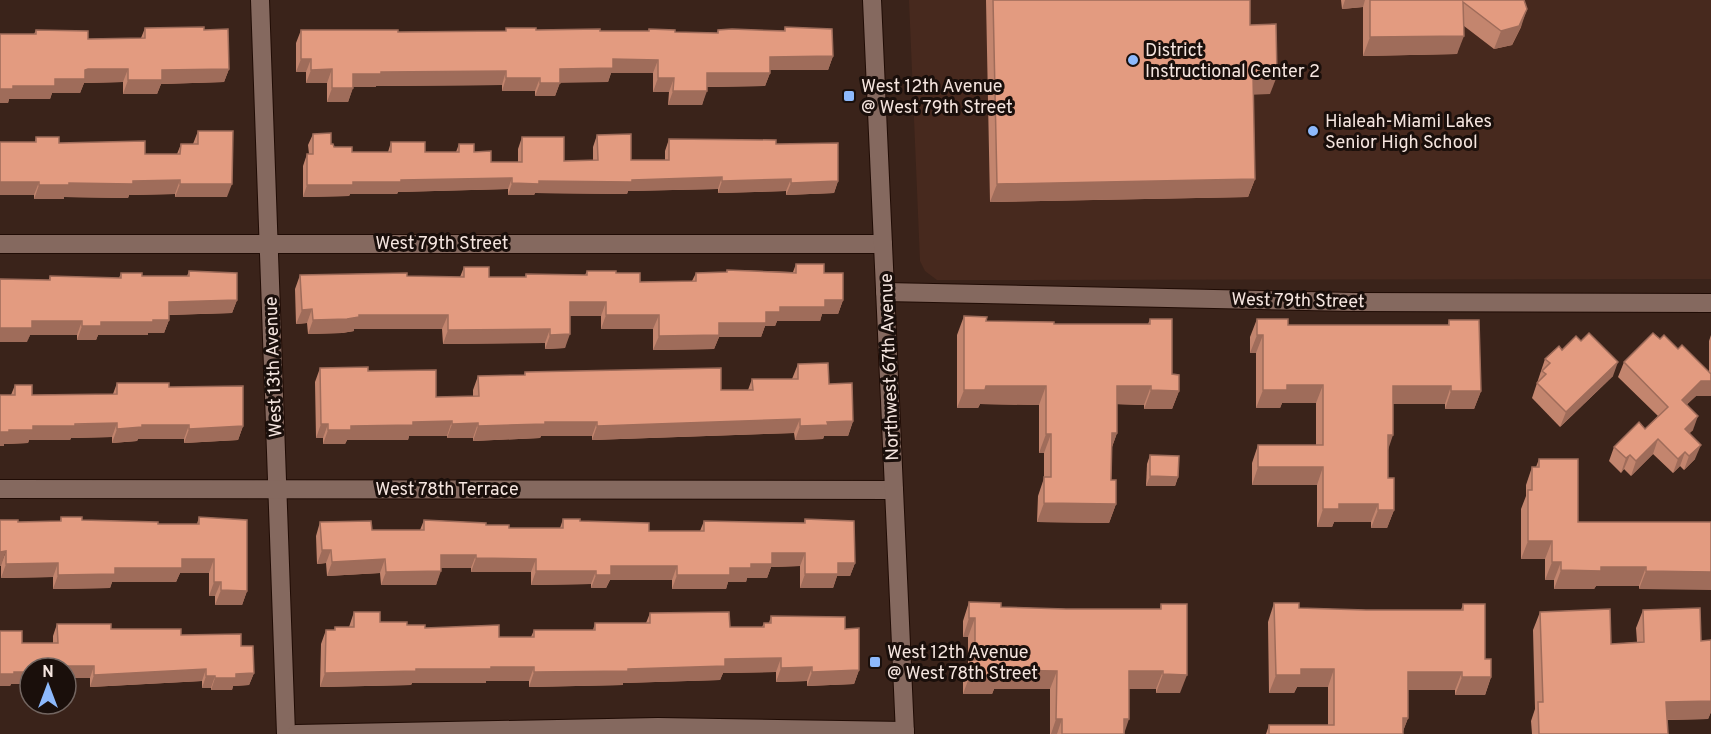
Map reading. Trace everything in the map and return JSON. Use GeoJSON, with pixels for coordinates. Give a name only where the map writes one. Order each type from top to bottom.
{"type":"FeatureCollection","features":[{"type":"Feature","properties":{"kind":"street","name":"West 13th Avenue"},"geometry":{"type":"LineString","coordinates":[[260,0],[286,734]]}},
{"type":"Feature","properties":{"kind":"street","name":"Northwest 67th Avenue"},"geometry":{"type":"LineString","coordinates":[[873,0],[905,733]]}},
{"type":"Feature","properties":{"kind":"street","name":"West 79th Street"},"geometry":{"type":"LineString","coordinates":[[0,243],[883,244]]}},
{"type":"Feature","properties":{"kind":"street","name":"West 79th Street"},"geometry":{"type":"LineString","coordinates":[[885,292],[1353,302],[1711,303]]}},
{"type":"Feature","properties":{"kind":"street","name":"West 78th Terrace"},"geometry":{"type":"LineString","coordinates":[[0,489],[894,490]]}},
{"type":"Feature","properties":{"kind":"street"},"geometry":{"type":"LineString","coordinates":[[296,734],[658,731],[905,733]]}},
{"type":"Feature","properties":{"kind":"shaded area","name":"Hialeah-Miami Lakes Senior High School"},"geometry":{"type":"Polygon","coordinates":[[[909,0],[1711,0],[1711,279],[937,280],[925,271],[920,261],[909,0]]]}},
{"type":"Feature","properties":{"kind":"building"},"geometry":{"type":"Polygon","coordinates":[[[993,0],[1250,0],[1250,25],[1276,24],[1277,76],[1253,76],[1255,179],[997,184],[993,0]]]}},
{"type":"Feature","properties":{"kind":"building"},"geometry":{"type":"Polygon","coordinates":[[[1370,0],[1524,0],[1527,9],[1519,26],[1501,31],[1463,2],[1464,36],[1370,37],[1370,0]]]}},
{"type":"Feature","properties":{"kind":"building"},"geometry":{"type":"Polygon","coordinates":[[[204,27],[204,30],[228,29],[229,69],[162,70],[162,80],[128,80],[128,69],[88,69],[85,70],[85,79],[55,79],[55,86],[13,86],[13,89],[0,89],[0,34],[36,34],[36,30],[88,31],[88,39],[145,38],[145,28],[204,27]]]}},
{"type":"Feature","properties":{"kind":"building"},"geometry":{"type":"Polygon","coordinates":[[[785,27],[832,29],[833,56],[770,57],[770,73],[707,73],[707,91],[673,91],[674,78],[658,78],[658,60],[613,59],[613,68],[560,69],[560,83],[540,83],[540,78],[506,78],[506,71],[381,72],[381,74],[353,74],[353,88],[332,88],[332,69],[311,70],[311,59],[301,59],[301,30],[398,30],[398,32],[506,31],[506,28],[536,28],[536,30],[600,29],[600,31],[649,31],[649,29],[718,33],[718,30],[732,29],[785,31],[785,27]]]}},
{"type":"Feature","properties":{"kind":"building"},"geometry":{"type":"Polygon","coordinates":[[[198,131],[233,131],[232,184],[180,184],[180,180],[133,181],[133,184],[69,183],[69,185],[0,182],[0,142],[36,142],[36,137],[59,137],[59,143],[145,141],[145,154],[180,154],[181,144],[198,144],[198,131]]]}},
{"type":"Feature","properties":{"kind":"building"},"geometry":{"type":"Polygon","coordinates":[[[331,133],[331,144],[334,147],[352,147],[352,152],[391,152],[391,142],[425,142],[425,152],[459,152],[459,144],[474,144],[474,152],[491,151],[491,162],[522,162],[522,137],[564,137],[564,161],[598,160],[597,135],[631,134],[631,160],[669,160],[669,139],[776,140],[776,144],[838,143],[838,181],[791,183],[791,179],[722,181],[722,177],[632,180],[632,182],[539,181],[539,184],[512,183],[512,178],[307,185],[307,154],[313,154],[313,134],[331,133]]]}},
{"type":"Feature","properties":{"kind":"building"},"geometry":{"type":"Polygon","coordinates":[[[796,264],[824,264],[824,273],[843,273],[843,300],[825,300],[825,307],[780,307],[780,312],[766,312],[766,323],[719,323],[719,335],[659,336],[659,315],[606,315],[606,302],[570,302],[570,334],[550,335],[550,329],[448,330],[448,315],[359,315],[359,317],[347,319],[313,320],[312,309],[302,310],[300,275],[407,273],[407,276],[464,277],[464,267],[489,267],[489,277],[526,277],[526,274],[587,275],[587,271],[616,271],[616,273],[640,273],[640,282],[696,281],[696,273],[727,272],[727,270],[796,273],[796,264]]]}},
{"type":"Feature","properties":{"kind":"building"},"geometry":{"type":"Polygon","coordinates":[[[189,271],[237,273],[237,300],[169,302],[169,320],[153,320],[153,322],[101,322],[101,326],[82,326],[82,321],[32,321],[32,328],[0,328],[0,279],[50,280],[50,276],[121,278],[121,273],[142,273],[142,276],[189,276],[189,271]]]}},
{"type":"Feature","properties":{"kind":"building"},"geometry":{"type":"Polygon","coordinates":[[[964,316],[987,317],[986,321],[1054,322],[1054,324],[1150,324],[1150,319],[1172,319],[1172,374],[1179,375],[1179,391],[1151,390],[1151,386],[1117,386],[1117,433],[1112,433],[1111,480],[1116,480],[1116,504],[1044,503],[1044,477],[1051,477],[1051,434],[1046,434],[1046,386],[986,386],[985,390],[964,390],[964,316]]]}},
{"type":"Feature","properties":{"kind":"building"},"geometry":{"type":"Polygon","coordinates":[[[1257,319],[1288,319],[1288,325],[1449,325],[1449,320],[1479,320],[1481,391],[1451,391],[1451,386],[1393,386],[1393,435],[1388,435],[1388,478],[1394,478],[1394,510],[1378,510],[1378,504],[1339,504],[1339,509],[1323,509],[1323,467],[1258,467],[1258,445],[1323,445],[1323,385],[1287,385],[1287,390],[1263,390],[1263,335],[1257,335],[1257,319]]]}},
{"type":"Feature","properties":{"kind":"building"},"geometry":{"type":"Polygon","coordinates":[[[1589,333],[1618,362],[1566,412],[1537,383],[1546,374],[1542,371],[1550,363],[1545,359],[1559,346],[1562,350],[1576,336],[1581,341],[1589,333]]]}},
{"type":"Feature","properties":{"kind":"building"},"geometry":{"type":"Polygon","coordinates":[[[1653,333],[1660,339],[1664,335],[1678,349],[1682,345],[1711,374],[1711,381],[1701,381],[1682,400],[1698,416],[1685,429],[1701,445],[1689,456],[1685,452],[1678,459],[1658,439],[1636,461],[1630,455],[1626,458],[1614,447],[1639,422],[1645,429],[1668,407],[1624,362],[1653,333]]]}},
{"type":"Feature","properties":{"kind":"building"},"geometry":{"type":"Polygon","coordinates":[[[828,363],[829,384],[852,383],[853,421],[800,426],[800,419],[597,426],[597,422],[545,422],[545,424],[478,426],[478,423],[452,424],[452,421],[413,422],[413,425],[351,426],[351,430],[328,430],[328,424],[321,424],[320,368],[368,367],[368,371],[436,370],[436,397],[479,396],[478,376],[525,375],[525,372],[721,368],[721,390],[753,390],[752,379],[798,379],[798,364],[828,363]]]}},
{"type":"Feature","properties":{"kind":"building"},"geometry":{"type":"Polygon","coordinates":[[[117,383],[169,383],[169,387],[243,386],[243,426],[189,429],[189,425],[142,425],[142,427],[117,429],[117,423],[75,424],[75,426],[33,426],[33,430],[0,432],[0,395],[15,395],[15,385],[32,385],[32,395],[117,394],[117,383]]]}},
{"type":"Feature","properties":{"kind":"building"},"geometry":{"type":"Polygon","coordinates":[[[1150,455],[1179,456],[1178,477],[1150,476],[1150,455]]]}},
{"type":"Feature","properties":{"kind":"building"},"geometry":{"type":"Polygon","coordinates":[[[1539,459],[1578,459],[1578,522],[1711,522],[1711,572],[1646,571],[1646,567],[1601,567],[1601,571],[1561,570],[1561,562],[1552,562],[1552,541],[1528,541],[1528,490],[1532,490],[1532,467],[1539,467],[1539,459]]]}},
{"type":"Feature","properties":{"kind":"building"},"geometry":{"type":"Polygon","coordinates":[[[61,517],[82,517],[82,520],[158,522],[158,524],[199,524],[199,517],[247,520],[247,591],[221,590],[221,582],[214,582],[214,559],[182,559],[182,568],[115,568],[115,574],[58,575],[58,563],[6,564],[6,551],[0,552],[0,520],[61,521],[61,517]]]}},
{"type":"Feature","properties":{"kind":"building"},"geometry":{"type":"Polygon","coordinates":[[[563,519],[649,523],[649,531],[704,531],[704,521],[805,523],[805,519],[854,521],[855,563],[838,563],[838,574],[805,574],[805,553],[772,553],[772,564],[751,564],[751,568],[730,568],[730,575],[677,575],[677,566],[611,566],[611,575],[596,575],[596,571],[536,571],[536,559],[441,555],[441,571],[386,572],[385,559],[332,562],[331,550],[322,550],[320,522],[371,521],[372,530],[424,530],[424,520],[509,525],[509,528],[563,528],[563,519]]]}},
{"type":"Feature","properties":{"kind":"building"},"geometry":{"type":"Polygon","coordinates":[[[969,602],[1001,603],[1001,607],[1066,609],[1161,609],[1161,604],[1187,604],[1187,675],[1163,674],[1163,671],[1129,671],[1129,719],[1124,719],[1124,734],[1062,734],[1062,719],[1056,719],[1057,671],[999,670],[999,675],[970,675],[970,660],[975,660],[975,618],[969,618],[969,602]]]}},
{"type":"Feature","properties":{"kind":"building"},"geometry":{"type":"Polygon","coordinates":[[[1274,603],[1299,603],[1299,608],[1366,610],[1463,610],[1463,604],[1485,604],[1485,659],[1491,659],[1491,677],[1462,677],[1462,672],[1408,672],[1408,718],[1403,718],[1403,734],[1269,734],[1269,725],[1334,725],[1334,669],[1301,669],[1301,675],[1276,675],[1274,603]]]}},
{"type":"Feature","properties":{"kind":"building"},"geometry":{"type":"Polygon","coordinates":[[[1700,608],[1701,641],[1711,640],[1711,701],[1666,702],[1668,734],[1539,734],[1538,702],[1543,702],[1540,612],[1610,609],[1611,644],[1644,642],[1643,610],[1700,608]]]}},
{"type":"Feature","properties":{"kind":"building"},"geometry":{"type":"Polygon","coordinates":[[[354,612],[380,612],[380,622],[407,622],[407,625],[425,625],[425,628],[499,625],[499,637],[534,637],[534,630],[595,630],[595,623],[650,623],[650,613],[729,612],[730,627],[764,627],[764,623],[771,623],[771,616],[845,617],[845,629],[859,628],[859,670],[812,672],[812,667],[781,668],[781,658],[725,659],[725,666],[628,669],[628,671],[534,672],[534,667],[491,667],[491,669],[416,669],[416,671],[325,673],[326,630],[335,630],[335,627],[354,627],[354,612]]]}},
{"type":"Feature","properties":{"kind":"building"},"geometry":{"type":"Polygon","coordinates":[[[57,624],[111,624],[111,629],[181,629],[181,635],[241,634],[241,646],[253,646],[254,673],[236,674],[236,678],[206,676],[206,669],[94,675],[94,666],[78,666],[78,656],[18,656],[18,672],[0,674],[0,631],[22,631],[22,643],[58,643],[57,624]]]}},
{"type":"Feature","properties":{"kind":"place","name":"District Instructional Center 2"},"geometry":{"type":"Point","coordinates":[1133,60]}},
{"type":"Feature","properties":{"kind":"place","name":"West 12th Avenue @ West 79th Street"},"geometry":{"type":"Point","coordinates":[849,96]}},
{"type":"Feature","properties":{"kind":"place","name":"Hialeah-Miami Lakes Senior High School"},"geometry":{"type":"Point","coordinates":[1313,131]}},
{"type":"Feature","properties":{"kind":"place","name":"West 12th Avenue @ West 78th Street"},"geometry":{"type":"Point","coordinates":[875,662]}}]}
